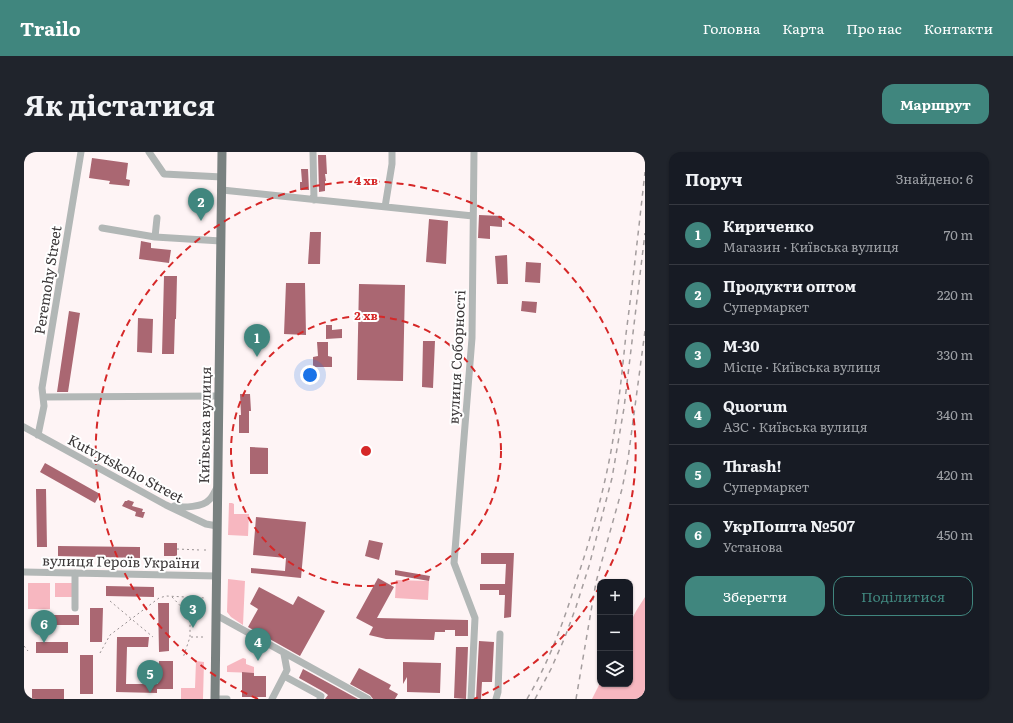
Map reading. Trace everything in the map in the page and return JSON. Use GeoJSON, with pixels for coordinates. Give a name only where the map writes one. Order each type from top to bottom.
{"type":"FeatureCollection","features":[{"type":"Feature","properties":{"kind":"main road","name":"Київська вулиця"},"geometry":{"type":"LineString","coordinates":[[215,699],[222,152]]}},
{"type":"Feature","properties":{"kind":"street","name":"Peremohy Street"},"geometry":{"type":"LineString","coordinates":[[38,435],[44,406],[42,388],[81,152]]}},
{"type":"Feature","properties":{"kind":"street"},"geometry":{"type":"LineString","coordinates":[[149,152],[164,174],[222,177]]}},
{"type":"Feature","properties":{"kind":"street"},"geometry":{"type":"LineString","coordinates":[[313,152],[314,200]]}},
{"type":"Feature","properties":{"kind":"street"},"geometry":{"type":"LineString","coordinates":[[385,207],[392,164],[392,152]]}},
{"type":"Feature","properties":{"kind":"street","name":"вулиця Соборності"},"geometry":{"type":"LineString","coordinates":[[471,699],[475,618],[454,563],[472,338],[474,152]]}},
{"type":"Feature","properties":{"kind":"street"},"geometry":{"type":"LineString","coordinates":[[222,190],[473,216]]}},
{"type":"Feature","properties":{"kind":"street"},"geometry":{"type":"LineString","coordinates":[[155,237],[157,218]]}},
{"type":"Feature","properties":{"kind":"street"},"geometry":{"type":"LineString","coordinates":[[102,228],[155,237],[221,241]]}},
{"type":"Feature","properties":{"kind":"street"},"geometry":{"type":"LineString","coordinates":[[43,397],[219,396]]}},
{"type":"Feature","properties":{"kind":"street","name":"Kutvytskoho Street"},"geometry":{"type":"LineString","coordinates":[[24,428],[166,505],[206,524],[217,526]]}},
{"type":"Feature","properties":{"kind":"street"},"geometry":{"type":"LineString","coordinates":[[166,505],[187,507],[198,505],[209,500],[218,485]]}},
{"type":"Feature","properties":{"kind":"street","name":"вулиця Героїв України"},"geometry":{"type":"LineString","coordinates":[[24,572],[217,576]]}},
{"type":"Feature","properties":{"kind":"street"},"geometry":{"type":"LineString","coordinates":[[75,573],[75,608]]}},
{"type":"Feature","properties":{"kind":"street"},"geometry":{"type":"LineString","coordinates":[[216,615],[284,654],[368,699]]}},
{"type":"Feature","properties":{"kind":"street"},"geometry":{"type":"LineString","coordinates":[[496,699],[498,692],[500,634]]}},
{"type":"Feature","properties":{"kind":"street"},"geometry":{"type":"LineString","coordinates":[[272,699],[287,670],[284,654]]}},
{"type":"Feature","properties":{"kind":"street"},"geometry":{"type":"LineString","coordinates":[[284,676],[322,696],[320,699]]}},
{"type":"Feature","properties":{"kind":"street"},"geometry":{"type":"LineString","coordinates":[[215,699],[227,699]]}},
{"type":"Feature","properties":{"kind":"path"},"geometry":{"type":"LineString","coordinates":[[177,549],[200,550]]}},
{"type":"Feature","properties":{"kind":"path"},"geometry":{"type":"LineString","coordinates":[[171,596],[190,616],[190,637],[184,658]]}},
{"type":"Feature","properties":{"kind":"path"},"geometry":{"type":"LineString","coordinates":[[100,653],[110,635],[155,600],[162,597],[171,596],[206,598]]}},
{"type":"Feature","properties":{"kind":"path"},"geometry":{"type":"LineString","coordinates":[[110,601],[153,637]]}},
{"type":"Feature","properties":{"kind":"path"},"geometry":{"type":"LineString","coordinates":[[190,616],[206,616]]}},
{"type":"Feature","properties":{"kind":"path"},"geometry":{"type":"LineString","coordinates":[[190,637],[206,637]]}},
{"type":"Feature","properties":{"kind":"path"},"geometry":{"type":"LineString","coordinates":[[24,646],[28,651],[24,651]]}},
{"type":"Feature","properties":{"kind":"shaded area"},"geometry":{"type":"Polygon","coordinates":[[[229,503],[234,504],[234,514],[249,514],[248,536],[228,535],[229,503]]]}},
{"type":"Feature","properties":{"kind":"shaded area"},"geometry":{"type":"Polygon","coordinates":[[[228,579],[245,581],[243,625],[231,617],[227,612],[228,579]]]}},
{"type":"Feature","properties":{"kind":"shaded area"},"geometry":{"type":"Polygon","coordinates":[[[396,580],[429,581],[428,600],[395,598],[396,580]]]}},
{"type":"Feature","properties":{"kind":"shaded area"},"geometry":{"type":"Polygon","coordinates":[[[28,583],[50,583],[50,609],[28,609],[28,583]]]}},
{"type":"Feature","properties":{"kind":"shaded area"},"geometry":{"type":"Polygon","coordinates":[[[55,583],[72,583],[72,597],[55,597],[55,583]]]}},
{"type":"Feature","properties":{"kind":"shaded area"},"geometry":{"type":"Polygon","coordinates":[[[645,597],[645,699],[592,699],[598,687],[633,687],[633,617],[645,597]]]}},
{"type":"Feature","properties":{"kind":"shaded area"},"geometry":{"type":"Polygon","coordinates":[[[243,658],[246,659],[246,664],[254,667],[254,673],[227,672],[227,666],[243,658]]]}},
{"type":"Feature","properties":{"kind":"shaded area"},"geometry":{"type":"Polygon","coordinates":[[[196,661],[204,662],[203,699],[181,699],[181,688],[195,688],[196,661]]]}},
{"type":"Feature","properties":{"kind":"building"},"geometry":{"type":"Polygon","coordinates":[[[318,155],[326,155],[327,174],[325,174],[325,191],[319,192],[318,155]]]}},
{"type":"Feature","properties":{"kind":"building"},"geometry":{"type":"Polygon","coordinates":[[[92,158],[128,163],[126,179],[130,180],[129,186],[109,184],[110,181],[89,178],[92,158]]]}},
{"type":"Feature","properties":{"kind":"building"},"geometry":{"type":"Polygon","coordinates":[[[301,169],[308,169],[309,190],[300,190],[300,182],[302,182],[301,169]]]}},
{"type":"Feature","properties":{"kind":"building"},"geometry":{"type":"Polygon","coordinates":[[[479,215],[502,216],[502,227],[490,226],[490,239],[478,238],[479,215]]]}},
{"type":"Feature","properties":{"kind":"building"},"geometry":{"type":"Polygon","coordinates":[[[429,219],[448,221],[446,264],[426,262],[429,219]]]}},
{"type":"Feature","properties":{"kind":"building"},"geometry":{"type":"Polygon","coordinates":[[[310,232],[321,232],[320,264],[308,264],[310,232]]]}},
{"type":"Feature","properties":{"kind":"building"},"geometry":{"type":"Polygon","coordinates":[[[141,241],[151,243],[151,248],[171,250],[169,263],[139,259],[141,241]]]}},
{"type":"Feature","properties":{"kind":"building"},"geometry":{"type":"Polygon","coordinates":[[[507,255],[508,284],[497,284],[495,256],[507,255]]]}},
{"type":"Feature","properties":{"kind":"building"},"geometry":{"type":"Polygon","coordinates":[[[526,262],[541,263],[540,283],[525,282],[526,262]]]}},
{"type":"Feature","properties":{"kind":"building"},"geometry":{"type":"Polygon","coordinates":[[[164,276],[177,276],[174,354],[162,354],[164,276]]]}},
{"type":"Feature","properties":{"kind":"building"},"geometry":{"type":"Polygon","coordinates":[[[286,283],[305,283],[306,335],[284,334],[286,283]]]}},
{"type":"Feature","properties":{"kind":"building"},"geometry":{"type":"Polygon","coordinates":[[[359,284],[405,285],[403,381],[357,380],[359,284]]]}},
{"type":"Feature","properties":{"kind":"building"},"geometry":{"type":"Polygon","coordinates":[[[522,301],[537,302],[536,313],[521,311],[522,301]]]}},
{"type":"Feature","properties":{"kind":"building"},"geometry":{"type":"Polygon","coordinates":[[[69,311],[80,313],[68,392],[57,392],[69,311]]]}},
{"type":"Feature","properties":{"kind":"building"},"geometry":{"type":"Polygon","coordinates":[[[138,318],[153,319],[152,353],[137,352],[138,318]]]}},
{"type":"Feature","properties":{"kind":"building"},"geometry":{"type":"Polygon","coordinates":[[[326,325],[332,325],[332,330],[342,329],[342,338],[326,339],[326,325]]]}},
{"type":"Feature","properties":{"kind":"building"},"geometry":{"type":"Polygon","coordinates":[[[423,341],[435,341],[433,388],[422,387],[423,341]]]}},
{"type":"Feature","properties":{"kind":"building"},"geometry":{"type":"Polygon","coordinates":[[[317,342],[328,342],[328,356],[332,357],[332,367],[313,367],[313,357],[318,356],[317,342]]]}},
{"type":"Feature","properties":{"kind":"building"},"geometry":{"type":"Polygon","coordinates":[[[240,394],[250,394],[251,411],[249,411],[249,433],[239,433],[239,415],[241,415],[240,394]]]}},
{"type":"Feature","properties":{"kind":"building"},"geometry":{"type":"Polygon","coordinates":[[[250,447],[268,448],[268,474],[250,474],[250,447]]]}},
{"type":"Feature","properties":{"kind":"building"},"geometry":{"type":"Polygon","coordinates":[[[45,463],[100,494],[95,503],[40,472],[45,463]]]}},
{"type":"Feature","properties":{"kind":"building"},"geometry":{"type":"Polygon","coordinates":[[[36,489],[46,489],[47,547],[37,547],[36,489]]]}},
{"type":"Feature","properties":{"kind":"building"},"geometry":{"type":"Polygon","coordinates":[[[128,500],[134,502],[132,506],[143,509],[142,512],[145,512],[143,518],[135,516],[136,512],[122,506],[125,501],[128,500]]]}},
{"type":"Feature","properties":{"kind":"building"},"geometry":{"type":"Polygon","coordinates":[[[256,517],[306,522],[301,578],[251,573],[251,568],[285,571],[286,558],[253,555],[256,517]]]}},
{"type":"Feature","properties":{"kind":"building"},"geometry":{"type":"Polygon","coordinates":[[[369,540],[383,543],[379,560],[365,556],[369,540]]]}},
{"type":"Feature","properties":{"kind":"building"},"geometry":{"type":"Polygon","coordinates":[[[164,543],[177,543],[177,556],[164,556],[164,543]]]}},
{"type":"Feature","properties":{"kind":"building"},"geometry":{"type":"Polygon","coordinates":[[[58,546],[140,547],[140,558],[58,556],[58,546]]]}},
{"type":"Feature","properties":{"kind":"building"},"geometry":{"type":"Polygon","coordinates":[[[481,553],[514,553],[511,617],[504,618],[505,595],[499,595],[499,590],[480,590],[480,584],[505,584],[506,564],[481,564],[481,553]]]}},
{"type":"Feature","properties":{"kind":"building"},"geometry":{"type":"Polygon","coordinates":[[[395,570],[430,576],[429,581],[395,575],[395,570]]]}},
{"type":"Feature","properties":{"kind":"building"},"geometry":{"type":"Polygon","coordinates":[[[378,578],[394,587],[377,618],[468,620],[468,636],[455,636],[455,630],[435,632],[434,640],[386,639],[369,635],[373,627],[356,618],[378,578]]]}},
{"type":"Feature","properties":{"kind":"building"},"geometry":{"type":"Polygon","coordinates":[[[106,586],[154,587],[154,597],[106,596],[106,586]]]}},
{"type":"Feature","properties":{"kind":"building"},"geometry":{"type":"Polygon","coordinates":[[[259,587],[293,605],[298,596],[325,611],[300,656],[248,627],[258,609],[250,604],[259,587]]]}},
{"type":"Feature","properties":{"kind":"building"},"geometry":{"type":"Polygon","coordinates":[[[158,603],[169,603],[169,651],[159,652],[158,603]]]}},
{"type":"Feature","properties":{"kind":"building"},"geometry":{"type":"Polygon","coordinates":[[[90,608],[103,608],[102,642],[90,642],[90,608]]]}},
{"type":"Feature","properties":{"kind":"building"},"geometry":{"type":"Polygon","coordinates":[[[36,615],[79,615],[79,625],[36,625],[36,615]]]}},
{"type":"Feature","properties":{"kind":"building"},"geometry":{"type":"Polygon","coordinates":[[[117,637],[149,637],[148,647],[127,647],[126,684],[158,684],[159,661],[173,661],[173,689],[157,689],[157,693],[116,692],[117,637]]]}},
{"type":"Feature","properties":{"kind":"building"},"geometry":{"type":"Polygon","coordinates":[[[479,641],[494,642],[492,682],[482,682],[481,699],[476,699],[479,641]]]}},
{"type":"Feature","properties":{"kind":"building"},"geometry":{"type":"Polygon","coordinates":[[[36,642],[68,642],[68,653],[36,653],[36,642]]]}},
{"type":"Feature","properties":{"kind":"building"},"geometry":{"type":"Polygon","coordinates":[[[456,647],[468,647],[466,699],[454,698],[456,647]]]}},
{"type":"Feature","properties":{"kind":"building"},"geometry":{"type":"Polygon","coordinates":[[[80,655],[93,655],[93,694],[80,694],[80,655]]]}},
{"type":"Feature","properties":{"kind":"building"},"geometry":{"type":"Polygon","coordinates":[[[403,662],[441,663],[440,693],[407,692],[407,677],[403,684],[403,662]]]}},
{"type":"Feature","properties":{"kind":"building"},"geometry":{"type":"Polygon","coordinates":[[[359,668],[391,685],[389,689],[398,694],[395,699],[373,699],[370,695],[350,684],[359,668]]]}},
{"type":"Feature","properties":{"kind":"building"},"geometry":{"type":"Polygon","coordinates":[[[303,669],[358,699],[325,699],[328,695],[299,678],[303,669]]]}},
{"type":"Feature","properties":{"kind":"building"},"geometry":{"type":"Polygon","coordinates":[[[242,672],[254,673],[254,676],[266,676],[266,697],[242,697],[242,672]]]}},
{"type":"Feature","properties":{"kind":"building"},"geometry":{"type":"Polygon","coordinates":[[[32,689],[64,689],[64,699],[32,699],[32,689]]]}},
{"type":"Feature","properties":{"kind":"railway"},"geometry":{"type":"LineString","coordinates":[[527,699],[549,656],[567,610],[592,531],[604,483],[618,407],[645,172]]}},
{"type":"Feature","properties":{"kind":"railway"},"geometry":{"type":"LineString","coordinates":[[535,699],[551,669],[576,607],[589,566],[612,478],[624,408],[645,233]]}},
{"type":"Feature","properties":{"kind":"railway"},"geometry":{"type":"LineString","coordinates":[[576,699],[596,582],[622,489],[628,459],[645,331]]}},
{"type":"Feature","properties":{"kind":"place","name":"Продукти оптом"},"geometry":{"type":"Point","coordinates":[201,221]}},
{"type":"Feature","properties":{"kind":"place","name":"Кириченко"},"geometry":{"type":"Point","coordinates":[257,357]}},
{"type":"Feature","properties":{"kind":"place","name":"М-30"},"geometry":{"type":"Point","coordinates":[193,628]}},
{"type":"Feature","properties":{"kind":"place","name":"УкрПошта №507"},"geometry":{"type":"Point","coordinates":[44,643]}},
{"type":"Feature","properties":{"kind":"place","name":"Quorum"},"geometry":{"type":"Point","coordinates":[258,661]}},
{"type":"Feature","properties":{"kind":"place","name":"Thrash!"},"geometry":{"type":"Point","coordinates":[150,693]}}]}
